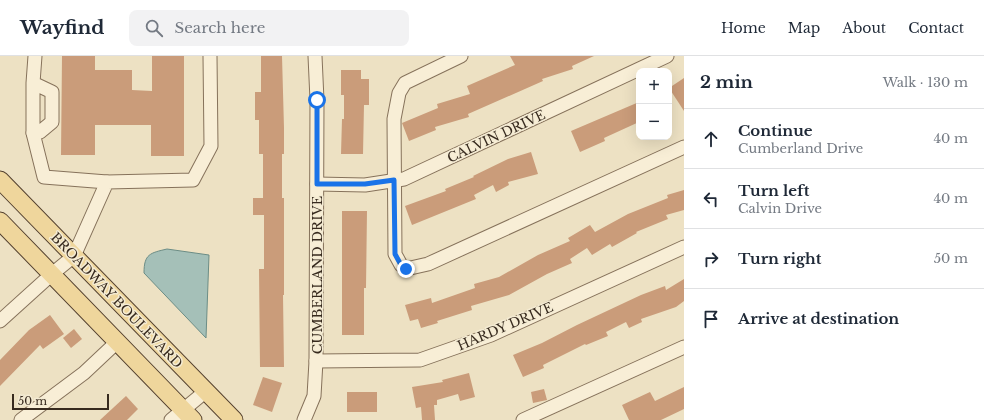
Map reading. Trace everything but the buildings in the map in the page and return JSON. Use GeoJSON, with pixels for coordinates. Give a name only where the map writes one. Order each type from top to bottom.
{"type":"FeatureCollection","features":[{"type":"Feature","properties":{"kind":"main road","name":"BROADWAY BOULEVARD"},"geometry":{"type":"LineString","coordinates":[[0,180],[234,420]]}},
{"type":"Feature","properties":{"kind":"main road"},"geometry":{"type":"LineString","coordinates":[[0,221],[117,342],[182,417]]}},
{"type":"Feature","properties":{"kind":"street"},"geometry":{"type":"LineString","coordinates":[[35,56],[33,83],[33,133],[44,177],[107,182],[193,180],[211,146],[210,56]]}},
{"type":"Feature","properties":{"kind":"street","name":"CUMBERLAND DRIVE"},"geometry":{"type":"LineString","coordinates":[[304,420],[314,396],[316,361],[316,56]]}},
{"type":"Feature","properties":{"kind":"street"},"geometry":{"type":"LineString","coordinates":[[461,56],[405,83],[399,93],[394,119],[395,254],[401,265],[406,269],[428,264],[684,147]]}},
{"type":"Feature","properties":{"kind":"street","name":"CALVIN DRIVE"},"geometry":{"type":"LineString","coordinates":[[317,184],[365,184],[404,179],[667,56]]}},
{"type":"Feature","properties":{"kind":"street"},"geometry":{"type":"LineString","coordinates":[[33,83],[52,92],[52,122],[40,132],[33,133]]}},
{"type":"Feature","properties":{"kind":"street"},"geometry":{"type":"LineString","coordinates":[[0,321],[74,256],[107,182]]}},
{"type":"Feature","properties":{"kind":"street","name":"HARDY DRIVE"},"geometry":{"type":"LineString","coordinates":[[316,361],[420,360],[491,335],[684,247]]}},
{"type":"Feature","properties":{"kind":"street"},"geometry":{"type":"LineString","coordinates":[[22,420],[84,372],[117,342]]}},
{"type":"Feature","properties":{"kind":"street"},"geometry":{"type":"LineString","coordinates":[[523,420],[684,347]]}},
{"type":"Feature","properties":{"kind":"street"},"geometry":{"type":"LineString","coordinates":[[182,417],[206,391]]}},
{"type":"Feature","properties":{"kind":"water"},"geometry":{"type":"Polygon","coordinates":[[[167,249],[209,255],[206,338],[144,273],[145,262],[149,255],[167,249]]]}},
{"type":"Feature","properties":{"kind":"route"},"geometry":{"type":"LineString","coordinates":[[317,100],[317,184],[365,184],[394,180],[396,233],[395,254],[401,265],[406,269]]}}]}
